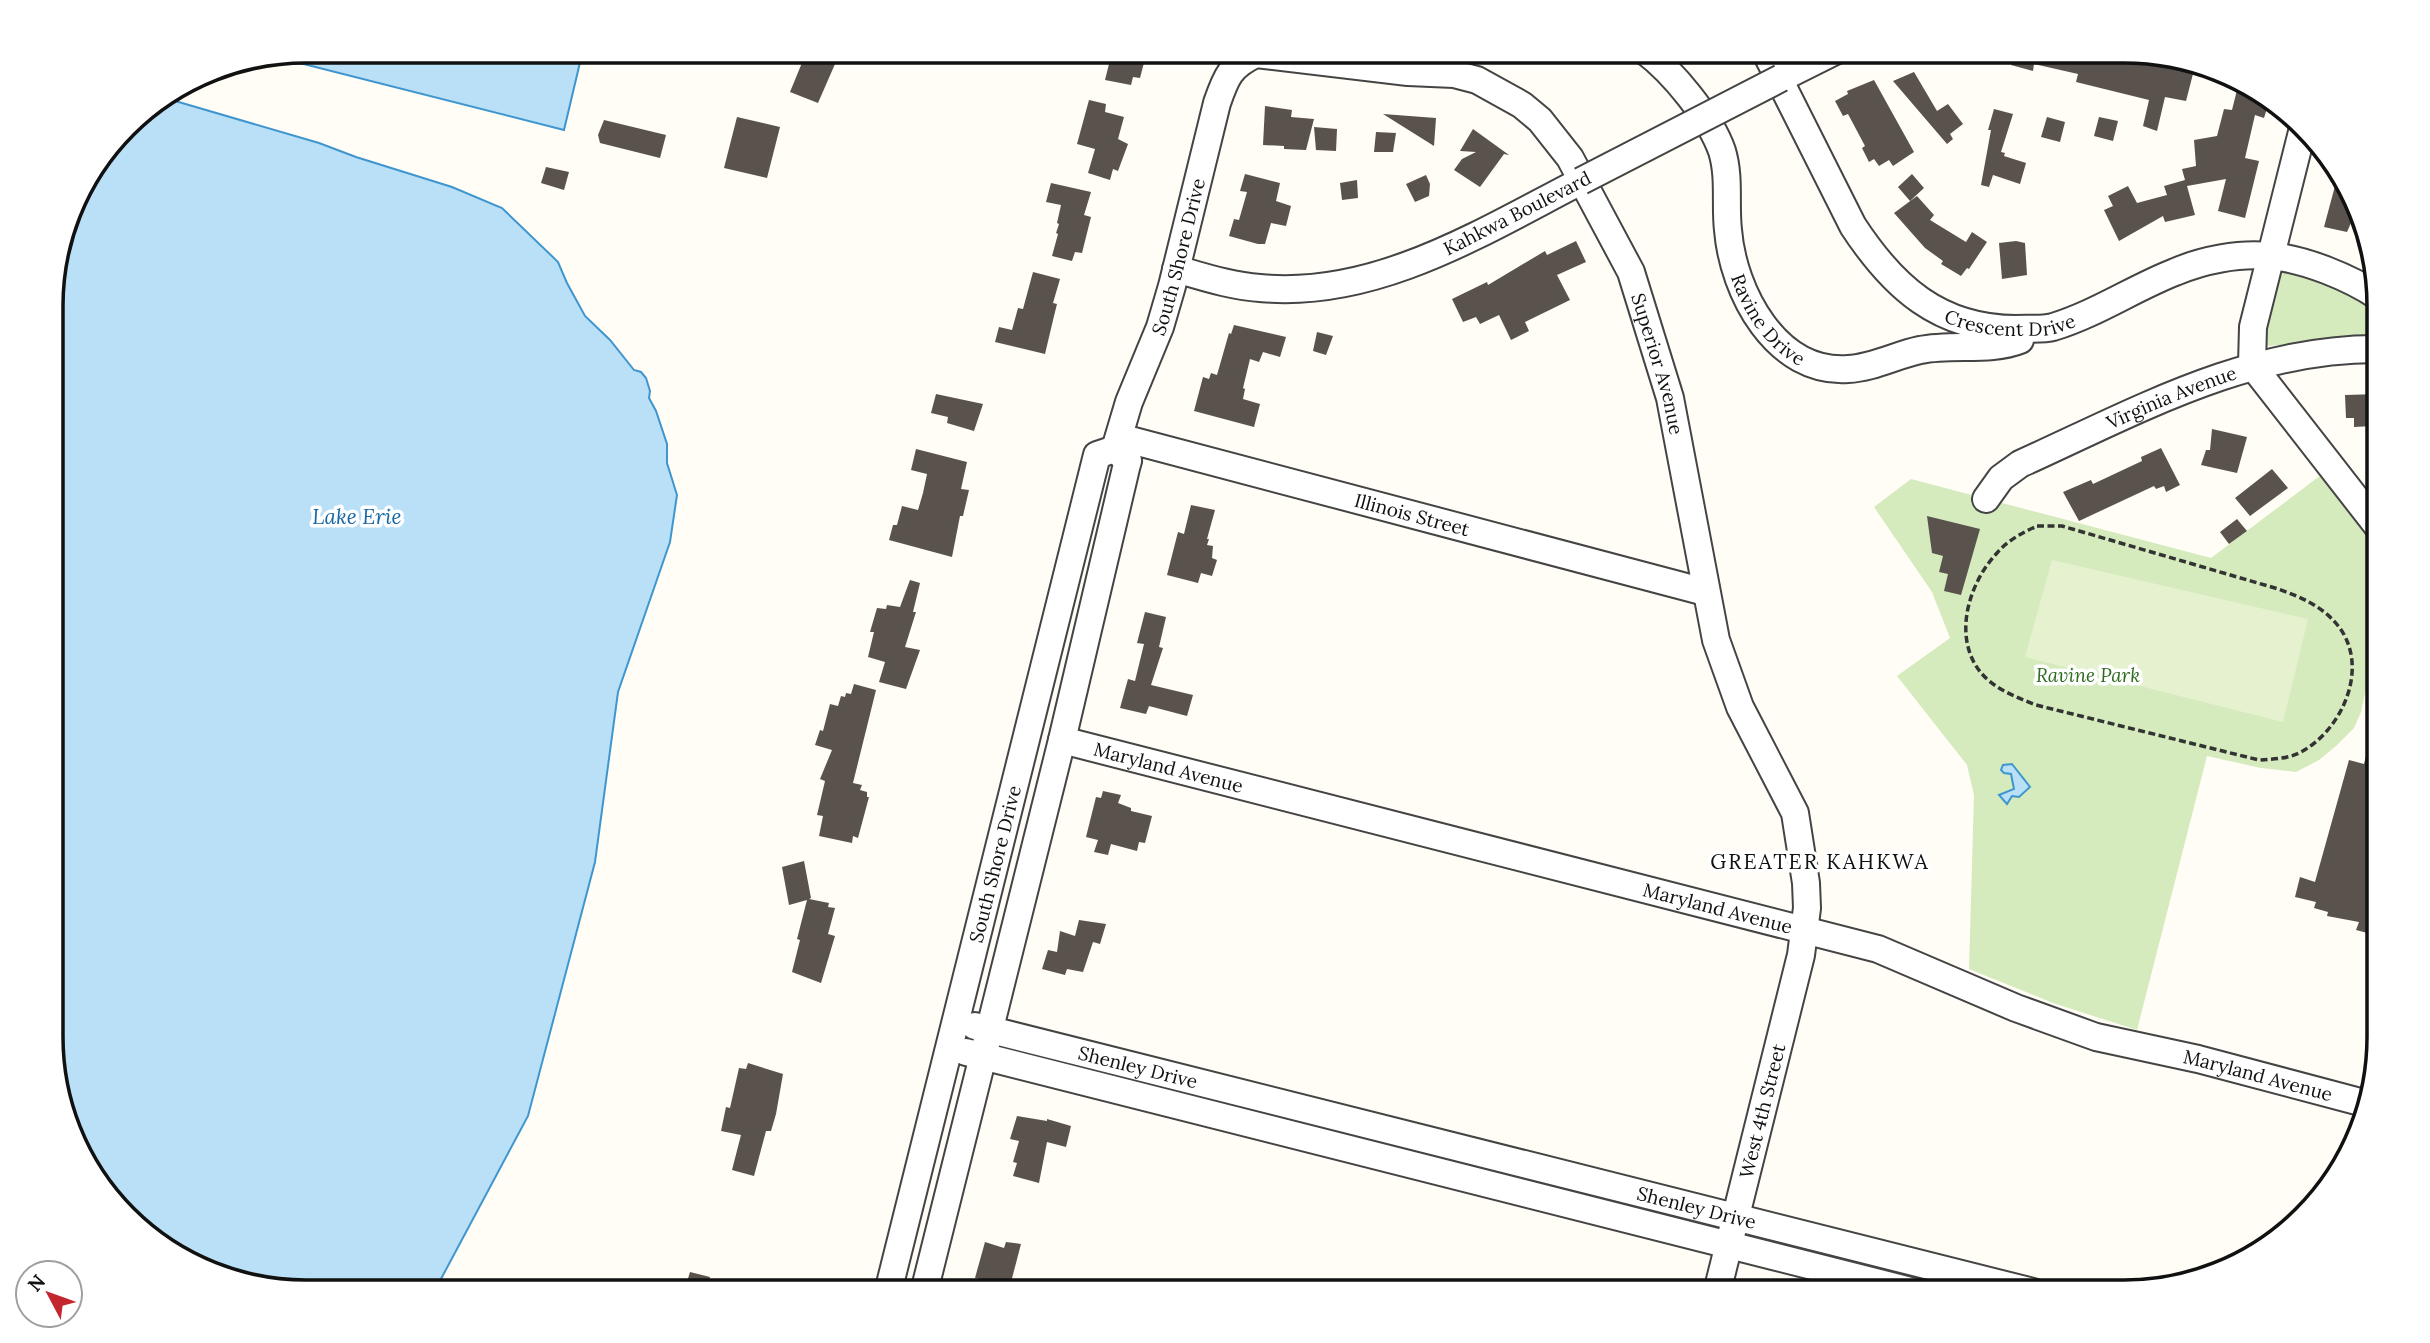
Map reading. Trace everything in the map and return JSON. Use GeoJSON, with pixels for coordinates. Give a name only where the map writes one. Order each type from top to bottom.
{"type":"FeatureCollection","features":[{"type":"Feature","properties":{"kind":"street","name":"Superior Avenue"},"geometry":{"type":"LineString","coordinates":[[1336,63],[1454,74],[1477,80],[1522,105],[1540,120],[1570,158],[1631,272],[1652,338],[1670,398],[1716,640],[1740,707],[1795,813],[1806,883],[1805,930]]}},
{"type":"Feature","properties":{"kind":"street","name":"Ravine Drive"},"geometry":{"type":"LineString","coordinates":[[1662,63],[1690,97],[1716,139],[1727,175],[1728,231],[1735,269],[1752,311],[1768,330],[1798,356],[1811,364],[1849,369],[1920,350],[2015,342],[2050,328]]}},
{"type":"Feature","properties":{"kind":"street","name":"Crescent Drive"},"geometry":{"type":"LineString","coordinates":[[1772,63],[1853,226],[1897,282],[1918,299],[1958,321],[2004,329],[2050,328],[2076,319],[2186,268],[2225,259],[2270,256],[2321,269],[2366,291]]}},
{"type":"Feature","properties":{"kind":"street","name":"Kahkwa Boulevard"},"geometry":{"type":"LineString","coordinates":[[1176,269],[1236,286],[1264,289],[1315,287],[1362,279],[1398,269],[1466,241],[1811,63]]}},
{"type":"Feature","properties":{"kind":"street","name":"South Shore Drive"},"geometry":{"type":"LineString","coordinates":[[891,1280],[1097,455],[1117,443],[1140,372],[1160,327],[1217,103],[1226,77],[1237,65]]}},
{"type":"Feature","properties":{"kind":"street"},"geometry":{"type":"LineString","coordinates":[[2300,139],[2253,327],[2252,365],[2366,511]]}},
{"type":"Feature","properties":{"kind":"street","name":"Virginia Avenue"},"geometry":{"type":"LineString","coordinates":[[1986,499],[2001,478],[2020,464],[2209,380],[2252,365],[2310,354],[2366,350]]}},
{"type":"Feature","properties":{"kind":"street","name":"South Shore Drive"},"geometry":{"type":"LineString","coordinates":[[927,1280],[1062,740],[1128,461],[1117,443]]}},
{"type":"Feature","properties":{"kind":"street","name":"Illinois Street"},"geometry":{"type":"LineString","coordinates":[[1117,443],[1705,592]]}},
{"type":"Feature","properties":{"kind":"street","name":"Maryland Avenue"},"geometry":{"type":"LineString","coordinates":[[1062,740],[1878,949],[2016,1008],[2096,1037],[2198,1059],[2359,1101]]}},
{"type":"Feature","properties":{"kind":"street","name":"West 4th Street"},"geometry":{"type":"LineString","coordinates":[[1720,1279],[1805,930]]}},
{"type":"Feature","properties":{"kind":"street","name":"Shenley Drive"},"geometry":{"type":"LineString","coordinates":[[956,1022],[1982,1279]]}},
{"type":"Feature","properties":{"kind":"street","name":"Shenley Drive"},"geometry":{"type":"LineString","coordinates":[[951,1048],[1863,1279]]}},
{"type":"Feature","properties":{"kind":"street"},"geometry":{"type":"LineString","coordinates":[[1352,1150],[1360,1122]]}},
{"type":"Feature","properties":{"kind":"path"},"geometry":{"type":"LineString","coordinates":[[2037,526],[2063,526],[2275,588],[2300,597],[2321,609],[2339,627],[2349,646],[2352,671],[2346,700],[2336,721],[2318,741],[2299,753],[2283,758],[2259,760],[2036,705],[2008,694],[1986,678],[1968,650],[1965,627],[1970,601],[1984,568],[1998,551],[2017,535],[2037,526]]}},
{"type":"Feature","properties":{"kind":"green space"},"geometry":{"type":"Polygon","coordinates":[[[2294,272],[2322,280],[2366,301],[2366,337],[2268,346],[2263,336],[2279,273],[2294,272]]]}},
{"type":"Feature","properties":{"kind":"green space","name":"Ravine Park"},"geometry":{"type":"Polygon","coordinates":[[[2321,475],[2366,532],[2366,688],[2361,712],[2354,728],[2319,760],[2296,772],[2261,768],[2207,756],[2137,1030],[2053,1003],[1969,969],[1974,795],[1967,765],[1897,676],[1950,638],[1932,592],[1874,507],[1911,479],[2211,558],[2321,475]]]}},
{"type":"Feature","properties":{"kind":"green space"},"geometry":{"type":"Polygon","coordinates":[[[2052,560],[2308,619],[2283,722],[2025,657],[2052,560]]]}},
{"type":"Feature","properties":{"kind":"water"},"geometry":{"type":"Polygon","coordinates":[[[304,64],[580,64],[564,130],[304,64]]]}},
{"type":"Feature","properties":{"kind":"water","name":"Lake Erie"},"geometry":{"type":"Polygon","coordinates":[[[176,101],[319,143],[452,187],[502,208],[558,262],[585,316],[610,340],[634,370],[641,372],[646,378],[649,398],[667,444],[667,463],[677,495],[670,542],[618,692],[595,862],[528,1116],[440,1280],[306,1280],[243,1272],[213,1261],[158,1230],[134,1209],[104,1172],[76,1115],[65,1068],[63,1037],[65,275],[71,243],[82,213],[104,171],[134,134],[176,101]]]}},
{"type":"Feature","properties":{"kind":"water"},"geometry":{"type":"Polygon","coordinates":[[[2012,764],[2030,787],[2019,797],[2012,796],[2007,804],[1999,795],[2014,789],[2011,774],[2001,770],[2003,765],[2012,764]]]}},
{"type":"Feature","properties":{"kind":"building"},"geometry":{"type":"Polygon","coordinates":[[[2012,63],[2124,63],[2155,65],[2193,73],[2186,101],[2165,97],[2157,131],[2143,126],[2149,100],[2076,82],[2078,74],[2034,64],[2033,71],[2012,63]]]}},
{"type":"Feature","properties":{"kind":"building"},"geometry":{"type":"Polygon","coordinates":[[[802,64],[835,64],[818,103],[790,92],[802,64]]]}},
{"type":"Feature","properties":{"kind":"building"},"geometry":{"type":"Polygon","coordinates":[[[1109,64],[1144,64],[1140,78],[1133,77],[1131,85],[1105,80],[1109,64]]]}},
{"type":"Feature","properties":{"kind":"building"},"geometry":{"type":"Polygon","coordinates":[[[1914,72],[1937,111],[1948,104],[1963,124],[1950,134],[1953,139],[1947,144],[1893,81],[1914,72]]]}},
{"type":"Feature","properties":{"kind":"building"},"geometry":{"type":"Polygon","coordinates":[[[1874,80],[1914,152],[1893,166],[1889,160],[1879,166],[1874,159],[1869,162],[1862,148],[1865,146],[1848,114],[1843,116],[1835,101],[1848,94],[1847,91],[1874,80]]]}},
{"type":"Feature","properties":{"kind":"building"},"geometry":{"type":"Polygon","coordinates":[[[2237,92],[2267,110],[2264,118],[2255,115],[2245,158],[2259,161],[2245,218],[2218,211],[2226,179],[2187,186],[2195,215],[2165,222],[2163,216],[2119,241],[2104,210],[2113,206],[2108,196],[2128,186],[2137,203],[2167,195],[2164,186],[2185,180],[2182,169],[2196,166],[2194,140],[2217,136],[2224,109],[2232,110],[2237,92]]]}},
{"type":"Feature","properties":{"kind":"building"},"geometry":{"type":"Polygon","coordinates":[[[1089,100],[1106,104],[1105,112],[1124,117],[1118,139],[1128,144],[1118,171],[1113,169],[1110,180],[1088,173],[1095,149],[1077,144],[1089,100]]]}},
{"type":"Feature","properties":{"kind":"building"},"geometry":{"type":"Polygon","coordinates":[[[1265,106],[1292,110],[1291,117],[1314,119],[1306,150],[1263,145],[1265,106]]]}},
{"type":"Feature","properties":{"kind":"building"},"geometry":{"type":"Polygon","coordinates":[[[1994,109],[2013,114],[2001,152],[2005,153],[2004,156],[2026,163],[2020,184],[1993,175],[1989,187],[1981,185],[1991,130],[1988,130],[1994,109]]]}},
{"type":"Feature","properties":{"kind":"building"},"geometry":{"type":"Polygon","coordinates":[[[1383,114],[1436,118],[1434,146],[1383,114]]]}},
{"type":"Feature","properties":{"kind":"building"},"geometry":{"type":"Polygon","coordinates":[[[737,117],[780,127],[767,178],[724,168],[737,117]]]}},
{"type":"Feature","properties":{"kind":"building"},"geometry":{"type":"Polygon","coordinates":[[[2047,117],[2065,122],[2060,142],[2041,137],[2047,117]]]}},
{"type":"Feature","properties":{"kind":"building"},"geometry":{"type":"Polygon","coordinates":[[[2099,117],[2118,121],[2113,141],[2094,136],[2099,117]]]}},
{"type":"Feature","properties":{"kind":"building"},"geometry":{"type":"Polygon","coordinates":[[[604,120],[666,135],[660,158],[600,143],[598,135],[604,120]]]}},
{"type":"Feature","properties":{"kind":"building"},"geometry":{"type":"Polygon","coordinates":[[[1314,127],[1337,129],[1336,151],[1316,150],[1314,127]]]}},
{"type":"Feature","properties":{"kind":"building"},"geometry":{"type":"Polygon","coordinates":[[[1473,129],[1509,155],[1504,154],[1480,187],[1454,170],[1462,159],[1476,152],[1460,151],[1473,129]]]}},
{"type":"Feature","properties":{"kind":"building"},"geometry":{"type":"Polygon","coordinates":[[[1376,132],[1396,133],[1393,152],[1374,152],[1376,132]]]}},
{"type":"Feature","properties":{"kind":"building"},"geometry":{"type":"Polygon","coordinates":[[[546,167],[569,172],[564,190],[541,183],[546,167]]]}},
{"type":"Feature","properties":{"kind":"building"},"geometry":{"type":"Polygon","coordinates":[[[1245,174],[1280,183],[1276,201],[1291,206],[1286,226],[1271,223],[1265,244],[1229,236],[1234,219],[1239,220],[1247,192],[1240,191],[1245,174]]]}},
{"type":"Feature","properties":{"kind":"building"},"geometry":{"type":"Polygon","coordinates":[[[1912,174],[1924,188],[1910,201],[1898,187],[1912,174]]]}},
{"type":"Feature","properties":{"kind":"building"},"geometry":{"type":"Polygon","coordinates":[[[1426,175],[1430,184],[1429,196],[1415,202],[1406,184],[1426,175]]]}},
{"type":"Feature","properties":{"kind":"building"},"geometry":{"type":"Polygon","coordinates":[[[1357,180],[1358,198],[1342,200],[1340,183],[1357,180]]]}},
{"type":"Feature","properties":{"kind":"building"},"geometry":{"type":"Polygon","coordinates":[[[1051,183],[1091,192],[1084,215],[1091,217],[1082,253],[1075,252],[1072,261],[1052,256],[1061,205],[1046,202],[1051,183]]]}},
{"type":"Feature","properties":{"kind":"building"},"geometry":{"type":"Polygon","coordinates":[[[2335,186],[2351,222],[2347,232],[2324,227],[2335,186]]]}},
{"type":"Feature","properties":{"kind":"building"},"geometry":{"type":"Polygon","coordinates":[[[1917,196],[1934,215],[1930,220],[1966,242],[1972,232],[1987,242],[1969,269],[1961,276],[1941,264],[1943,261],[1925,248],[1894,213],[1917,196]]]}},
{"type":"Feature","properties":{"kind":"building"},"geometry":{"type":"Polygon","coordinates":[[[1576,241],[1586,262],[1557,275],[1570,300],[1525,322],[1529,331],[1511,340],[1499,315],[1480,324],[1476,317],[1463,322],[1452,299],[1487,282],[1488,285],[1545,251],[1547,255],[1576,241]]]}},
{"type":"Feature","properties":{"kind":"building"},"geometry":{"type":"Polygon","coordinates":[[[1999,243],[2025,243],[2027,275],[2002,279],[1999,243]]]}},
{"type":"Feature","properties":{"kind":"building"},"geometry":{"type":"Polygon","coordinates":[[[1033,272],[1060,279],[1053,303],[1057,304],[1045,354],[995,342],[999,327],[1012,330],[1018,308],[1023,309],[1033,272]]]}},
{"type":"Feature","properties":{"kind":"building"},"geometry":{"type":"Polygon","coordinates":[[[1234,325],[1286,337],[1280,357],[1263,352],[1259,362],[1250,359],[1243,399],[1260,404],[1254,427],[1194,411],[1203,377],[1209,379],[1211,373],[1217,375],[1229,333],[1231,334],[1234,325]]]}},
{"type":"Feature","properties":{"kind":"building"},"geometry":{"type":"Polygon","coordinates":[[[1317,332],[1333,336],[1326,355],[1313,351],[1317,332]]]}},
{"type":"Feature","properties":{"kind":"building"},"geometry":{"type":"Polygon","coordinates":[[[936,394],[983,404],[974,431],[947,423],[948,417],[931,413],[936,394]]]}},
{"type":"Feature","properties":{"kind":"building"},"geometry":{"type":"Polygon","coordinates":[[[2366,394],[2366,426],[2354,427],[2354,418],[2346,418],[2345,395],[2366,394]]]}},
{"type":"Feature","properties":{"kind":"building"},"geometry":{"type":"Polygon","coordinates":[[[2212,429],[2247,437],[2237,473],[2201,465],[2206,450],[2210,450],[2212,429]]]}},
{"type":"Feature","properties":{"kind":"building"},"geometry":{"type":"Polygon","coordinates":[[[2161,448],[2180,485],[2166,492],[2164,486],[2156,489],[2154,486],[2079,521],[2063,492],[2091,480],[2093,484],[2142,461],[2141,457],[2161,448]]]}},
{"type":"Feature","properties":{"kind":"building"},"geometry":{"type":"Polygon","coordinates":[[[916,449],[967,462],[961,489],[969,490],[963,516],[960,516],[952,557],[889,540],[893,525],[897,525],[902,506],[918,510],[927,474],[911,470],[916,449]]]}},
{"type":"Feature","properties":{"kind":"building"},"geometry":{"type":"Polygon","coordinates":[[[2272,469],[2288,488],[2250,516],[2235,498],[2272,469]]]}},
{"type":"Feature","properties":{"kind":"building"},"geometry":{"type":"Polygon","coordinates":[[[1191,505],[1215,510],[1207,545],[1213,546],[1212,558],[1217,560],[1212,576],[1201,573],[1198,583],[1167,575],[1178,532],[1184,534],[1191,505]]]}},
{"type":"Feature","properties":{"kind":"building"},"geometry":{"type":"Polygon","coordinates":[[[1927,516],[1980,529],[1961,595],[1944,591],[1948,574],[1939,572],[1943,556],[1932,553],[1927,516]]]}},
{"type":"Feature","properties":{"kind":"building"},"geometry":{"type":"Polygon","coordinates":[[[2237,519],[2247,531],[2229,544],[2220,532],[2237,519]]]}},
{"type":"Feature","properties":{"kind":"building"},"geometry":{"type":"Polygon","coordinates":[[[910,580],[920,583],[913,612],[916,612],[905,647],[920,650],[906,689],[879,682],[885,662],[868,657],[874,632],[870,632],[877,608],[886,609],[887,605],[900,607],[910,580]]]}},
{"type":"Feature","properties":{"kind":"building"},"geometry":{"type":"Polygon","coordinates":[[[1145,612],[1166,617],[1159,647],[1163,648],[1151,685],[1193,695],[1187,716],[1149,706],[1146,714],[1120,708],[1128,679],[1135,681],[1144,644],[1137,643],[1145,612]]]}},
{"type":"Feature","properties":{"kind":"building"},"geometry":{"type":"Polygon","coordinates":[[[854,684],[876,690],[853,783],[862,785],[860,790],[867,792],[869,797],[858,838],[853,836],[852,843],[819,836],[823,816],[817,815],[825,781],[820,779],[832,750],[815,745],[820,730],[823,731],[830,704],[838,706],[841,696],[851,694],[854,684]]]}},
{"type":"Feature","properties":{"kind":"building"},"geometry":{"type":"Polygon","coordinates":[[[2366,756],[2366,933],[2356,930],[2359,922],[2327,916],[2328,912],[2314,908],[2316,902],[2295,897],[2300,877],[2315,882],[2349,760],[2364,764],[2366,756]]]}},
{"type":"Feature","properties":{"kind":"building"},"geometry":{"type":"Polygon","coordinates":[[[1103,791],[1121,795],[1118,803],[1131,808],[1131,811],[1152,816],[1145,843],[1139,842],[1137,851],[1111,844],[1108,855],[1094,852],[1098,840],[1086,837],[1096,797],[1101,798],[1103,791]]]}},
{"type":"Feature","properties":{"kind":"building"},"geometry":{"type":"Polygon","coordinates":[[[804,861],[811,898],[809,899],[829,903],[828,907],[835,908],[828,934],[835,936],[821,983],[792,972],[807,900],[789,905],[782,867],[804,861]]]}},
{"type":"Feature","properties":{"kind":"building"},"geometry":{"type":"Polygon","coordinates":[[[1079,920],[1106,924],[1100,944],[1093,942],[1083,972],[1067,969],[1065,975],[1042,969],[1048,950],[1057,952],[1060,931],[1075,936],[1079,920]]]}},
{"type":"Feature","properties":{"kind":"building"},"geometry":{"type":"Polygon","coordinates":[[[748,1063],[783,1074],[776,1114],[771,1131],[766,1131],[754,1176],[732,1170],[741,1135],[721,1131],[726,1107],[730,1108],[739,1068],[746,1069],[748,1063]]]}},
{"type":"Feature","properties":{"kind":"building"},"geometry":{"type":"Polygon","coordinates":[[[1017,1116],[1047,1119],[1071,1126],[1066,1147],[1047,1142],[1039,1183],[1013,1176],[1017,1163],[1013,1162],[1019,1141],[1010,1139],[1017,1116]]]}},
{"type":"Feature","properties":{"kind":"building"},"geometry":{"type":"Polygon","coordinates":[[[985,1242],[1004,1248],[1006,1242],[1021,1244],[1012,1280],[975,1278],[985,1242]]]}},
{"type":"Feature","properties":{"kind":"building"},"geometry":{"type":"Polygon","coordinates":[[[690,1272],[710,1277],[709,1280],[688,1280],[690,1272]]]}},
{"type":"Feature","properties":{"kind":"district","name":"GREATER KAHKWA"},"geometry":{"type":"Point","coordinates":[1820,861]}}]}
